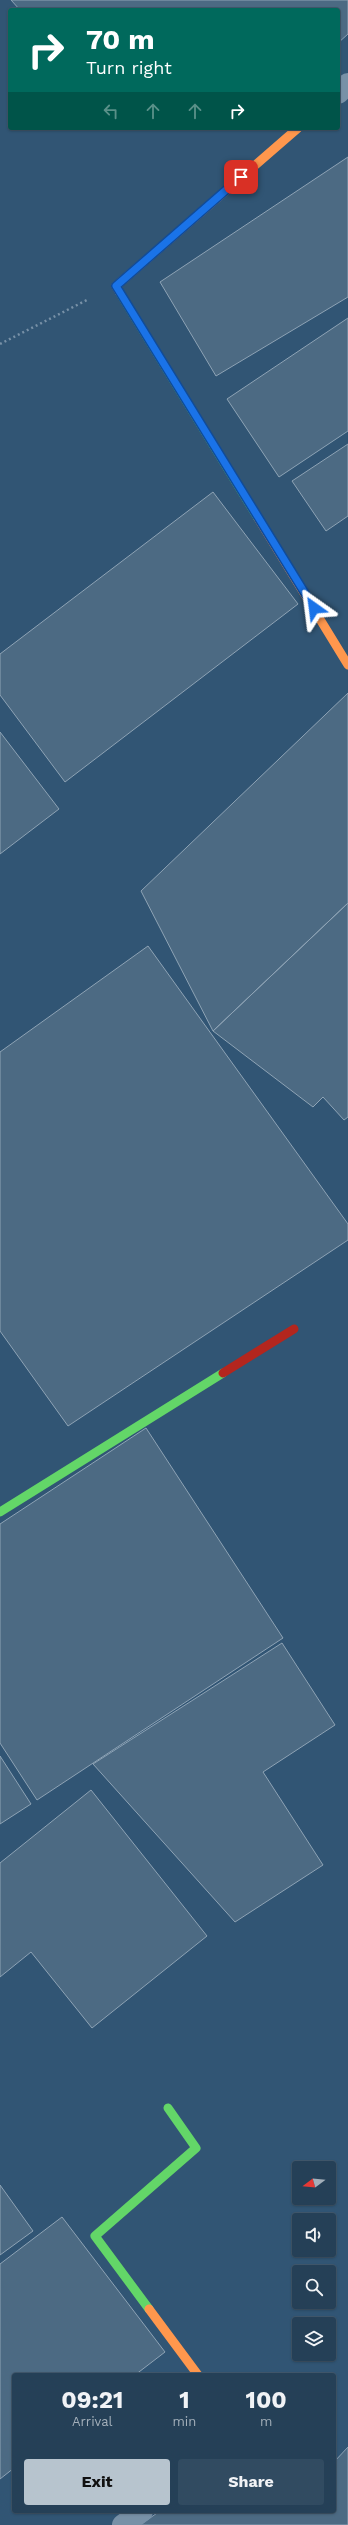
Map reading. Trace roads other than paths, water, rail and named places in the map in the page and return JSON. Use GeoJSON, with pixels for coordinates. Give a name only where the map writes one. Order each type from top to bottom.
{"type":"FeatureCollection","features":[{"type":"Feature","properties":{"kind":"street"},"geometry":{"type":"LineString","coordinates":[[340,91],[348,84]]}},
{"type":"Feature","properties":{"kind":"street"},"geometry":{"type":"LineString","coordinates":[[296,130],[116,286],[348,665]]}},
{"type":"Feature","properties":{"kind":"street"},"geometry":{"type":"LineString","coordinates":[[0,1512],[294,1329]]}},
{"type":"Feature","properties":{"kind":"street"},"geometry":{"type":"LineString","coordinates":[[168,2108],[196,2148],[95,2236],[197,2373]]}},
{"type":"Feature","properties":{"kind":"street"},"geometry":{"type":"LineString","coordinates":[[123,2525],[139,2513]]}}]}
